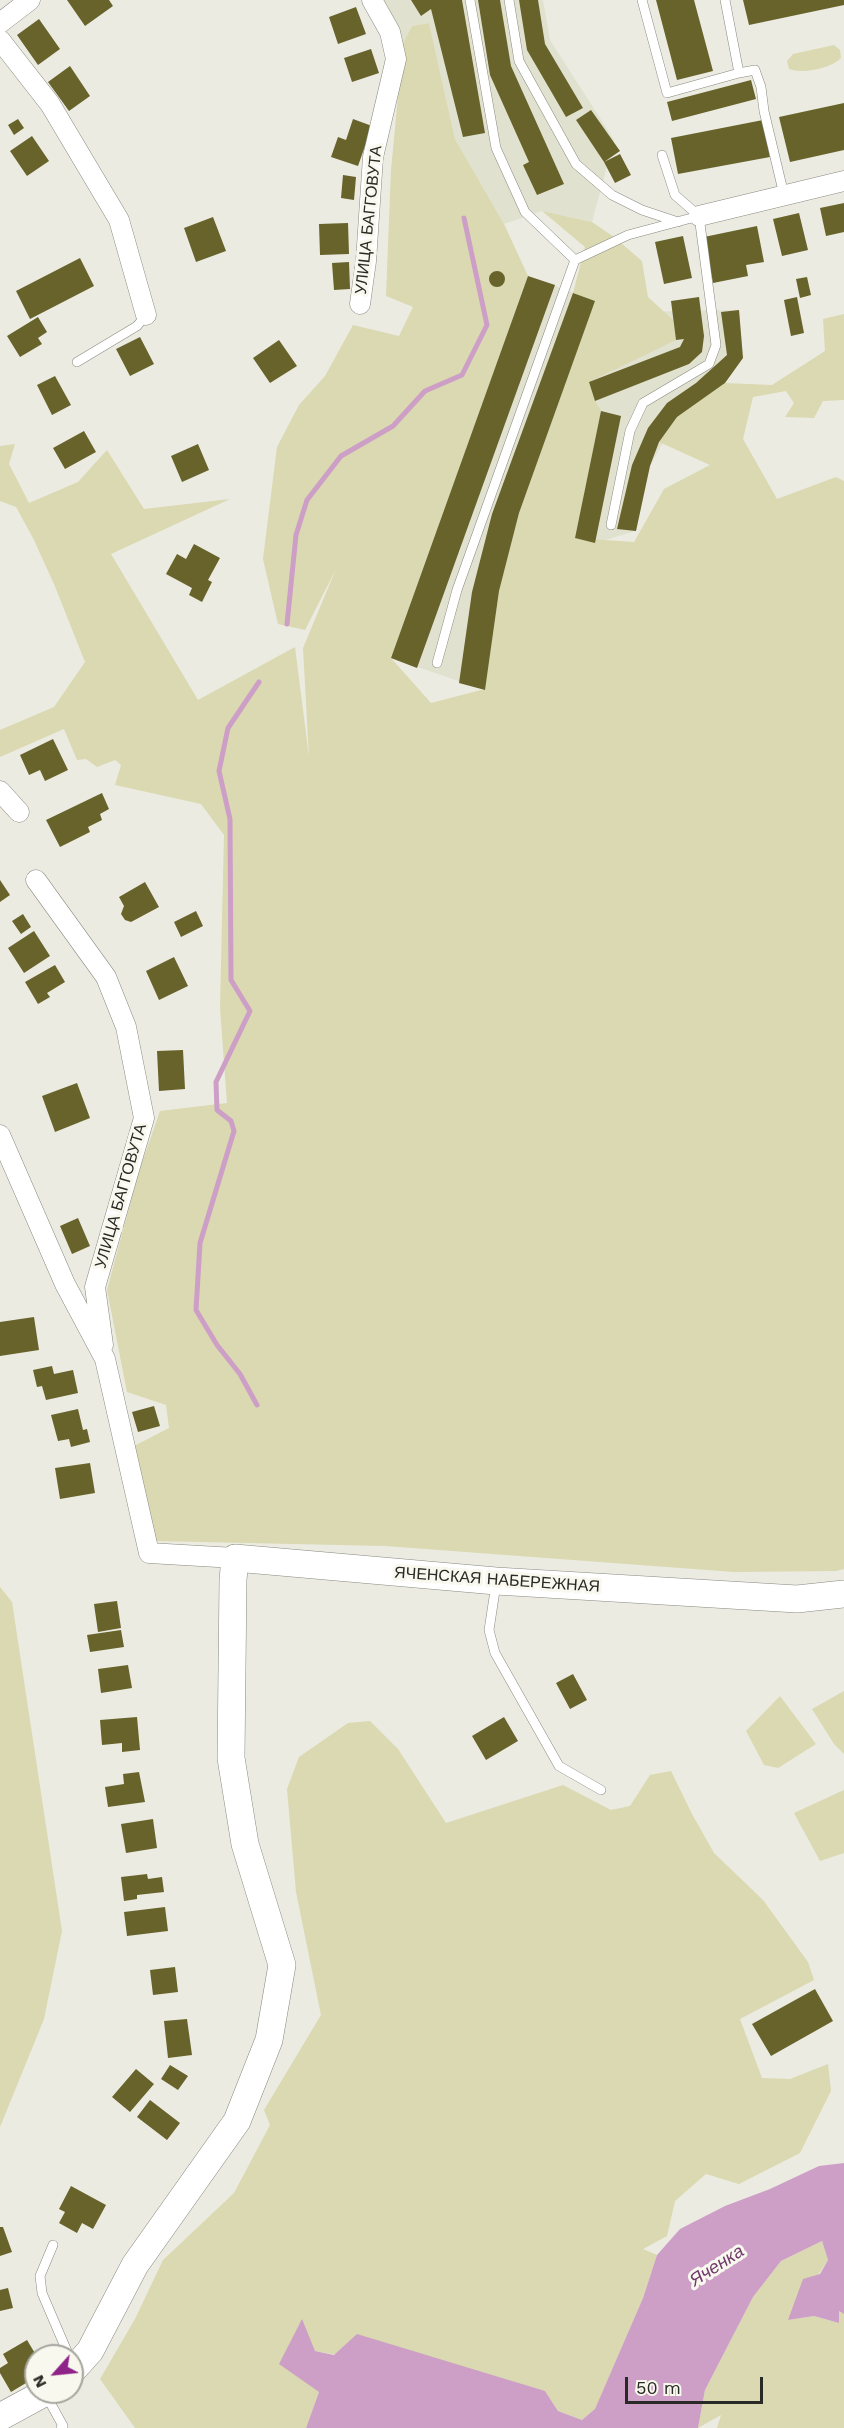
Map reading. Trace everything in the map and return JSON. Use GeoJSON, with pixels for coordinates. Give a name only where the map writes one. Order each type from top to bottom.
{"type":"FeatureCollection","features":[{"type":"Feature","properties":{"kind":"street"},"geometry":{"type":"LineString","coordinates":[[0,23],[30,0]]}},
{"type":"Feature","properties":{"kind":"street","name":"УЛИЦА БАГГОВУТА"},"geometry":{"type":"LineString","coordinates":[[360,304],[366,261],[373,157],[396,59],[390,32],[372,0]]}},
{"type":"Feature","properties":{"kind":"street"},"geometry":{"type":"LineString","coordinates":[[0,40],[50,104],[119,220],[146,315]]}},
{"type":"Feature","properties":{"kind":"street"},"geometry":{"type":"LineString","coordinates":[[699,216],[844,181]]}},
{"type":"Feature","properties":{"kind":"street"},"geometry":{"type":"LineString","coordinates":[[0,791],[19,812]]}},
{"type":"Feature","properties":{"kind":"street","name":"УЛИЦА БАГГОВУТА"},"geometry":{"type":"LineString","coordinates":[[36,880],[106,976],[126,1027],[144,1118],[95,1287],[105,1359]]}},
{"type":"Feature","properties":{"kind":"street"},"geometry":{"type":"LineString","coordinates":[[0,1134],[65,1284],[105,1359]]}},
{"type":"Feature","properties":{"kind":"street","name":"ЯЧЕНСКАЯ НАБЕРЕЖНАЯ"},"geometry":{"type":"LineString","coordinates":[[105,1359],[149,1553],[236,1558],[496,1581],[797,1599],[844,1594]]}},
{"type":"Feature","properties":{"kind":"street"},"geometry":{"type":"LineString","coordinates":[[84,2356],[90,2351],[135,2265],[237,2121],[269,2040],[282,1965],[245,1844],[231,1758],[233,1580],[236,1558]]}},
{"type":"Feature","properties":{"kind":"street"},"geometry":{"type":"LineString","coordinates":[[0,2417],[24,2404]]}},
{"type":"Feature","properties":{"kind":"lane"},"geometry":{"type":"LineString","coordinates":[[470,0],[496,148],[525,212],[575,260]]}},
{"type":"Feature","properties":{"kind":"lane"},"geometry":{"type":"LineString","coordinates":[[509,0],[519,61],[576,164],[612,195],[642,210],[678,222]]}},
{"type":"Feature","properties":{"kind":"lane"},"geometry":{"type":"LineString","coordinates":[[642,0],[667,93],[755,70],[761,87],[764,111],[784,195]]}},
{"type":"Feature","properties":{"kind":"lane"},"geometry":{"type":"LineString","coordinates":[[725,0],[740,74]]}},
{"type":"Feature","properties":{"kind":"lane"},"geometry":{"type":"LineString","coordinates":[[611,525],[630,431],[643,402],[709,364],[716,345],[699,216],[675,195],[662,155]]}},
{"type":"Feature","properties":{"kind":"lane"},"geometry":{"type":"LineString","coordinates":[[437,663],[457,590],[575,260],[628,235],[699,216]]}},
{"type":"Feature","properties":{"kind":"lane"},"geometry":{"type":"LineString","coordinates":[[77,362],[137,326],[146,315]]}},
{"type":"Feature","properties":{"kind":"lane"},"geometry":{"type":"LineString","coordinates":[[496,1581],[489,1630],[495,1653],[560,1766],[601,1790]]}},
{"type":"Feature","properties":{"kind":"lane"},"geometry":{"type":"LineString","coordinates":[[53,2246],[40,2276],[42,2293],[63,2344]]}},
{"type":"Feature","properties":{"kind":"lane"},"geometry":{"type":"LineString","coordinates":[[52,2404],[63,2426],[61,2428]]}},
{"type":"Feature","properties":{"kind":"shaded area"},"geometry":{"type":"Polygon","coordinates":[[[379,0],[543,0],[550,40],[614,140],[592,222],[542,211],[504,224],[455,139],[429,23],[412,26],[403,43],[379,0]]]}},
{"type":"Feature","properties":{"kind":"shaded area"},"geometry":{"type":"Polygon","coordinates":[[[528,276],[626,312],[739,310],[743,358],[725,383],[677,417],[650,466],[636,531],[595,543],[499,591],[485,690],[391,658],[528,276]]]}},
{"type":"Feature","properties":{"kind":"green space"},"geometry":{"type":"Polygon","coordinates":[[[429,23],[455,139],[504,224],[528,276],[391,658],[431,703],[485,689],[499,591],[519,513],[595,301],[573,293],[585,247],[542,211],[592,222],[642,261],[648,297],[673,320],[676,340],[589,382],[601,411],[575,538],[634,542],[664,489],[710,465],[659,442],[677,417],[725,383],[772,385],[825,351],[823,319],[844,314],[844,400],[823,401],[814,418],[785,417],[794,403],[786,391],[753,397],[743,439],[777,499],[836,477],[844,481],[844,1569],[734,1572],[385,1546],[156,1541],[134,1446],[169,1428],[166,1405],[127,1392],[107,1290],[138,1174],[160,1111],[227,1103],[220,1008],[224,835],[201,804],[115,785],[121,765],[115,760],[97,767],[86,759],[77,760],[64,729],[0,757],[0,730],[54,707],[85,662],[33,538],[16,507],[0,501],[0,446],[15,444],[9,464],[29,503],[78,482],[107,450],[144,509],[230,499],[111,554],[198,700],[295,647],[309,757],[303,648],[336,569],[305,630],[278,624],[263,559],[277,447],[299,405],[325,376],[353,325],[399,336],[413,307],[386,296],[391,170],[403,43],[412,26],[429,23]]]}},
{"type":"Feature","properties":{"kind":"green space"},"geometry":{"type":"Polygon","coordinates":[[[834,45],[840,50],[841,58],[836,62],[816,70],[789,69],[787,61],[793,54],[834,45]]]}},
{"type":"Feature","properties":{"kind":"green space"},"geometry":{"type":"Polygon","coordinates":[[[0,1587],[12,1602],[62,1931],[44,2019],[0,2127],[0,1587]]]}},
{"type":"Feature","properties":{"kind":"green space"},"geometry":{"type":"Polygon","coordinates":[[[844,1691],[844,1754],[834,1744],[812,1709],[844,1691]]]}},
{"type":"Feature","properties":{"kind":"green space"},"geometry":{"type":"Polygon","coordinates":[[[780,1696],[816,1744],[778,1768],[764,1765],[746,1731],[780,1696]]]}},
{"type":"Feature","properties":{"kind":"green space"},"geometry":{"type":"Polygon","coordinates":[[[370,1721],[398,1749],[446,1823],[563,1785],[611,1810],[630,1806],[650,1775],[671,1771],[714,1853],[763,1900],[808,1962],[814,1980],[740,2019],[762,2078],[790,2079],[828,2064],[831,2091],[800,2153],[739,2184],[706,2174],[675,2201],[667,2236],[643,2249],[657,2255],[643,2298],[595,2410],[582,2420],[558,2411],[545,2391],[315,2351],[319,2392],[306,2428],[135,2428],[100,2379],[135,2319],[163,2260],[234,2193],[270,2125],[264,2110],[321,2015],[296,1892],[287,1789],[299,1757],[348,1723],[370,1721]]]}},
{"type":"Feature","properties":{"kind":"green space"},"geometry":{"type":"Polygon","coordinates":[[[844,1790],[844,1853],[820,1861],[794,1813],[844,1790]]]}},
{"type":"Feature","properties":{"kind":"green space"},"geometry":{"type":"Polygon","coordinates":[[[822,2241],[828,2260],[788,2320],[814,2316],[839,2323],[839,2311],[844,2314],[844,2428],[717,2428],[721,2415],[698,2428],[705,2390],[753,2297],[781,2261],[822,2241]]]}},
{"type":"Feature","properties":{"kind":"water","name":"Яченка"},"geometry":{"type":"Polygon","coordinates":[[[844,2163],[844,2314],[839,2311],[839,2323],[814,2316],[788,2320],[803,2279],[820,2274],[828,2260],[822,2241],[781,2261],[753,2297],[705,2390],[698,2428],[306,2428],[319,2392],[279,2364],[302,2319],[315,2351],[334,2355],[357,2334],[545,2391],[558,2411],[582,2420],[595,2409],[643,2298],[657,2255],[680,2229],[725,2206],[770,2189],[819,2166],[844,2163]]]}},
{"type":"Feature","properties":{"kind":"building"},"geometry":{"type":"Polygon","coordinates":[[[67,0],[109,0],[113,6],[85,26],[67,0]]]}},
{"type":"Feature","properties":{"kind":"building"},"geometry":{"type":"Polygon","coordinates":[[[411,0],[462,0],[485,133],[463,137],[431,9],[421,16],[411,0]]]}},
{"type":"Feature","properties":{"kind":"building"},"geometry":{"type":"Polygon","coordinates":[[[478,0],[500,0],[511,66],[564,184],[537,195],[523,165],[529,162],[490,75],[478,0]]]}},
{"type":"Feature","properties":{"kind":"building"},"geometry":{"type":"Polygon","coordinates":[[[519,0],[538,0],[545,44],[583,108],[566,117],[527,50],[519,0]]]}},
{"type":"Feature","properties":{"kind":"building"},"geometry":{"type":"Polygon","coordinates":[[[656,0],[694,0],[713,71],[677,80],[656,0]]]}},
{"type":"Feature","properties":{"kind":"building"},"geometry":{"type":"Polygon","coordinates":[[[743,0],[844,0],[844,5],[749,25],[743,0]]]}},
{"type":"Feature","properties":{"kind":"building"},"geometry":{"type":"Polygon","coordinates":[[[356,7],[366,34],[338,44],[329,17],[356,7]]]}},
{"type":"Feature","properties":{"kind":"building"},"geometry":{"type":"Polygon","coordinates":[[[39,19],[60,49],[38,65],[17,35],[39,19]]]}},
{"type":"Feature","properties":{"kind":"building"},"geometry":{"type":"Polygon","coordinates":[[[371,49],[379,73],[352,82],[344,58],[371,49]]]}},
{"type":"Feature","properties":{"kind":"building"},"geometry":{"type":"Polygon","coordinates":[[[70,66],[90,96],[69,111],[48,82],[70,66]]]}},
{"type":"Feature","properties":{"kind":"building"},"geometry":{"type":"Polygon","coordinates":[[[751,80],[756,99],[672,121],[667,102],[751,80]]]}},
{"type":"Feature","properties":{"kind":"building"},"geometry":{"type":"Polygon","coordinates":[[[844,103],[844,150],[790,162],[779,117],[844,103]]]}},
{"type":"Feature","properties":{"kind":"building"},"geometry":{"type":"Polygon","coordinates":[[[591,110],[620,151],[604,162],[576,120],[591,110]]]}},
{"type":"Feature","properties":{"kind":"building"},"geometry":{"type":"Polygon","coordinates":[[[18,119],[24,128],[14,135],[8,125],[18,119]]]}},
{"type":"Feature","properties":{"kind":"building"},"geometry":{"type":"Polygon","coordinates":[[[353,119],[372,126],[358,166],[331,157],[338,137],[346,140],[353,119]]]}},
{"type":"Feature","properties":{"kind":"building"},"geometry":{"type":"Polygon","coordinates":[[[763,120],[770,157],[678,174],[671,138],[763,120]]]}},
{"type":"Feature","properties":{"kind":"building"},"geometry":{"type":"Polygon","coordinates":[[[32,136],[49,161],[27,176],[10,151],[32,136]]]}},
{"type":"Feature","properties":{"kind":"building"},"geometry":{"type":"Polygon","coordinates":[[[620,154],[631,175],[615,183],[604,162],[620,154]]]}},
{"type":"Feature","properties":{"kind":"building"},"geometry":{"type":"Polygon","coordinates":[[[343,175],[356,177],[354,200],[341,198],[343,175]]]}},
{"type":"Feature","properties":{"kind":"building"},"geometry":{"type":"Polygon","coordinates":[[[844,203],[844,232],[826,236],[820,208],[844,203]]]}},
{"type":"Feature","properties":{"kind":"building"},"geometry":{"type":"Polygon","coordinates":[[[799,213],[808,250],[782,256],[773,219],[799,213]]]}},
{"type":"Feature","properties":{"kind":"building"},"geometry":{"type":"Polygon","coordinates":[[[213,217],[226,251],[196,262],[184,228],[213,217]]]}},
{"type":"Feature","properties":{"kind":"building"},"geometry":{"type":"Polygon","coordinates":[[[348,223],[349,254],[320,255],[319,224],[348,223]]]}},
{"type":"Feature","properties":{"kind":"building"},"geometry":{"type":"Polygon","coordinates":[[[757,226],[764,262],[746,265],[748,276],[713,283],[704,237],[757,226]]]}},
{"type":"Feature","properties":{"kind":"building"},"geometry":{"type":"Polygon","coordinates":[[[683,236],[692,278],[664,284],[655,242],[683,236]]]}},
{"type":"Feature","properties":{"kind":"building"},"geometry":{"type":"Polygon","coordinates":[[[80,258],[94,286],[30,319],[16,291],[80,258]]]}},
{"type":"Feature","properties":{"kind":"building"},"geometry":{"type":"Polygon","coordinates":[[[349,262],[350,289],[334,290],[332,263],[349,262]]]}},
{"type":"Feature","properties":{"kind":"building"},"geometry":{"type":"Polygon","coordinates":[[[497,271],[503,273],[505,279],[503,285],[497,287],[491,285],[489,279],[491,273],[497,271]]]}},
{"type":"Feature","properties":{"kind":"building"},"geometry":{"type":"Polygon","coordinates":[[[528,276],[555,285],[417,668],[391,658],[528,276]]]}},
{"type":"Feature","properties":{"kind":"building"},"geometry":{"type":"Polygon","coordinates":[[[807,277],[811,295],[800,298],[796,279],[807,277]]]}},
{"type":"Feature","properties":{"kind":"building"},"geometry":{"type":"Polygon","coordinates":[[[573,293],[595,301],[519,513],[499,591],[485,690],[459,683],[472,592],[492,514],[573,293]]]}},
{"type":"Feature","properties":{"kind":"building"},"geometry":{"type":"Polygon","coordinates":[[[699,297],[704,336],[702,352],[689,364],[595,401],[589,382],[680,347],[684,339],[676,340],[671,301],[699,297]]]}},
{"type":"Feature","properties":{"kind":"building"},"geometry":{"type":"Polygon","coordinates":[[[797,297],[804,333],[791,336],[784,300],[797,297]]]}},
{"type":"Feature","properties":{"kind":"building"},"geometry":{"type":"Polygon","coordinates":[[[739,310],[743,358],[725,383],[677,417],[659,442],[650,466],[636,531],[617,529],[632,465],[648,428],[667,403],[696,383],[727,355],[721,312],[739,310]]]}},
{"type":"Feature","properties":{"kind":"building"},"geometry":{"type":"Polygon","coordinates":[[[38,317],[47,332],[38,338],[42,344],[20,357],[7,336],[38,317]]]}},
{"type":"Feature","properties":{"kind":"building"},"geometry":{"type":"Polygon","coordinates":[[[140,337],[154,364],[130,376],[116,349],[140,337]]]}},
{"type":"Feature","properties":{"kind":"building"},"geometry":{"type":"Polygon","coordinates":[[[279,340],[297,366],[270,383],[253,358],[279,340]]]}},
{"type":"Feature","properties":{"kind":"building"},"geometry":{"type":"Polygon","coordinates":[[[55,376],[71,405],[52,415],[37,385],[55,376]]]}},
{"type":"Feature","properties":{"kind":"building"},"geometry":{"type":"Polygon","coordinates":[[[601,411],[621,416],[595,543],[575,538],[601,411]]]}},
{"type":"Feature","properties":{"kind":"building"},"geometry":{"type":"Polygon","coordinates":[[[84,431],[96,452],[65,469],[53,448],[84,431]]]}},
{"type":"Feature","properties":{"kind":"building"},"geometry":{"type":"Polygon","coordinates":[[[198,444],[209,470],[182,482],[171,456],[198,444]]]}},
{"type":"Feature","properties":{"kind":"building"},"geometry":{"type":"Polygon","coordinates":[[[194,544],[220,558],[208,580],[212,582],[202,602],[189,595],[192,588],[166,574],[177,554],[186,559],[194,544]]]}},
{"type":"Feature","properties":{"kind":"building"},"geometry":{"type":"Polygon","coordinates":[[[53,739],[68,770],[45,781],[40,770],[29,775],[20,755],[53,739]]]}},
{"type":"Feature","properties":{"kind":"building"},"geometry":{"type":"Polygon","coordinates":[[[102,793],[109,809],[100,814],[102,820],[88,827],[90,832],[60,847],[46,820],[102,793]]]}},
{"type":"Feature","properties":{"kind":"building"},"geometry":{"type":"Polygon","coordinates":[[[0,880],[10,895],[0,902],[0,880]]]}},
{"type":"Feature","properties":{"kind":"building"},"geometry":{"type":"Polygon","coordinates":[[[145,882],[159,907],[131,922],[125,920],[121,914],[124,906],[119,897],[145,882]]]}},
{"type":"Feature","properties":{"kind":"building"},"geometry":{"type":"Polygon","coordinates":[[[196,911],[203,926],[181,937],[174,922],[196,911]]]}},
{"type":"Feature","properties":{"kind":"building"},"geometry":{"type":"Polygon","coordinates":[[[23,914],[31,927],[21,934],[12,921],[23,914]]]}},
{"type":"Feature","properties":{"kind":"building"},"geometry":{"type":"Polygon","coordinates":[[[34,931],[50,956],[24,973],[8,948],[34,931]]]}},
{"type":"Feature","properties":{"kind":"building"},"geometry":{"type":"Polygon","coordinates":[[[174,957],[188,986],[159,1000],[146,971],[174,957]]]}},
{"type":"Feature","properties":{"kind":"building"},"geometry":{"type":"Polygon","coordinates":[[[55,965],[65,982],[47,993],[50,997],[38,1004],[25,982],[55,965]]]}},
{"type":"Feature","properties":{"kind":"building"},"geometry":{"type":"Polygon","coordinates":[[[183,1050],[185,1089],[159,1091],[157,1051],[183,1050]]]}},
{"type":"Feature","properties":{"kind":"building"},"geometry":{"type":"Polygon","coordinates":[[[77,1083],[90,1118],[55,1132],[42,1096],[77,1083]]]}},
{"type":"Feature","properties":{"kind":"building"},"geometry":{"type":"Polygon","coordinates":[[[78,1218],[90,1246],[72,1254],[60,1226],[78,1218]]]}},
{"type":"Feature","properties":{"kind":"building"},"geometry":{"type":"Polygon","coordinates":[[[34,1317],[39,1350],[0,1356],[0,1322],[34,1317]]]}},
{"type":"Feature","properties":{"kind":"building"},"geometry":{"type":"Polygon","coordinates":[[[52,1366],[54,1374],[73,1370],[78,1393],[46,1400],[42,1386],[37,1387],[33,1370],[52,1366]]]}},
{"type":"Feature","properties":{"kind":"building"},"geometry":{"type":"Polygon","coordinates":[[[154,1406],[160,1426],[138,1432],[132,1412],[154,1406]]]}},
{"type":"Feature","properties":{"kind":"building"},"geometry":{"type":"Polygon","coordinates":[[[78,1409],[83,1430],[87,1429],[90,1442],[71,1447],[69,1439],[58,1441],[51,1415],[78,1409]]]}},
{"type":"Feature","properties":{"kind":"building"},"geometry":{"type":"Polygon","coordinates":[[[90,1463],[95,1493],[60,1499],[55,1468],[90,1463]]]}},
{"type":"Feature","properties":{"kind":"building"},"geometry":{"type":"Polygon","coordinates":[[[117,1601],[121,1628],[98,1632],[94,1604],[117,1601]]]}},
{"type":"Feature","properties":{"kind":"building"},"geometry":{"type":"Polygon","coordinates":[[[121,1630],[124,1647],[90,1652],[87,1635],[121,1630]]]}},
{"type":"Feature","properties":{"kind":"building"},"geometry":{"type":"Polygon","coordinates":[[[128,1665],[132,1688],[101,1693],[98,1669],[128,1665]]]}},
{"type":"Feature","properties":{"kind":"building"},"geometry":{"type":"Polygon","coordinates":[[[573,1674],[587,1700],[570,1709],[556,1683],[573,1674]]]}},
{"type":"Feature","properties":{"kind":"building"},"geometry":{"type":"Polygon","coordinates":[[[137,1717],[140,1750],[122,1752],[122,1743],[102,1745],[100,1720],[137,1717]]]}},
{"type":"Feature","properties":{"kind":"building"},"geometry":{"type":"Polygon","coordinates":[[[504,1717],[518,1741],[486,1760],[472,1736],[504,1717]]]}},
{"type":"Feature","properties":{"kind":"building"},"geometry":{"type":"Polygon","coordinates":[[[139,1772],[145,1802],[108,1807],[105,1787],[124,1784],[123,1774],[139,1772]]]}},
{"type":"Feature","properties":{"kind":"building"},"geometry":{"type":"Polygon","coordinates":[[[153,1819],[157,1848],[126,1853],[121,1824],[153,1819]]]}},
{"type":"Feature","properties":{"kind":"building"},"geometry":{"type":"Polygon","coordinates":[[[147,1874],[148,1879],[162,1877],[164,1892],[137,1895],[137,1899],[124,1901],[121,1877],[147,1874]]]}},
{"type":"Feature","properties":{"kind":"building"},"geometry":{"type":"Polygon","coordinates":[[[165,1907],[168,1931],[127,1936],[124,1912],[165,1907]]]}},
{"type":"Feature","properties":{"kind":"building"},"geometry":{"type":"Polygon","coordinates":[[[175,1967],[178,1992],[153,1995],[150,1970],[175,1967]]]}},
{"type":"Feature","properties":{"kind":"building"},"geometry":{"type":"Polygon","coordinates":[[[815,1989],[833,2021],[771,2056],[752,2024],[815,1989]]]}},
{"type":"Feature","properties":{"kind":"building"},"geometry":{"type":"Polygon","coordinates":[[[187,2019],[192,2055],[168,2058],[164,2021],[187,2019]]]}},
{"type":"Feature","properties":{"kind":"building"},"geometry":{"type":"Polygon","coordinates":[[[170,2065],[188,2076],[178,2090],[161,2079],[170,2065]]]}},
{"type":"Feature","properties":{"kind":"building"},"geometry":{"type":"Polygon","coordinates":[[[136,2069],[154,2084],[130,2112],[112,2097],[136,2069]]]}},
{"type":"Feature","properties":{"kind":"building"},"geometry":{"type":"Polygon","coordinates":[[[150,2100],[180,2123],[167,2140],[137,2117],[150,2100]]]}},
{"type":"Feature","properties":{"kind":"building"},"geometry":{"type":"Polygon","coordinates":[[[71,2186],[106,2205],[93,2229],[82,2223],[77,2233],[59,2223],[65,2212],[59,2209],[71,2186]]]}},
{"type":"Feature","properties":{"kind":"building"},"geometry":{"type":"Polygon","coordinates":[[[0,2227],[3,2227],[12,2252],[0,2256],[0,2227]]]}},
{"type":"Feature","properties":{"kind":"building"},"geometry":{"type":"Polygon","coordinates":[[[8,2288],[13,2308],[0,2311],[0,2290],[8,2288]]]}},
{"type":"Feature","properties":{"kind":"building"},"geometry":{"type":"Polygon","coordinates":[[[27,2340],[29,2344],[24,2344],[24,2384],[11,2392],[0,2373],[0,2368],[8,2363],[3,2354],[27,2340]]]}},
{"type":"Feature","properties":{"kind":"waterway"},"geometry":{"type":"LineString","coordinates":[[287,624],[296,535],[307,500],[341,456],[393,426],[425,391],[462,375],[487,325],[464,218]]}},
{"type":"Feature","properties":{"kind":"waterway"},"geometry":{"type":"LineString","coordinates":[[257,1405],[240,1374],[217,1345],[196,1310],[200,1243],[234,1131],[231,1121],[217,1110],[216,1082],[250,1011],[231,980],[230,819],[219,771],[228,728],[259,682]]}}]}
